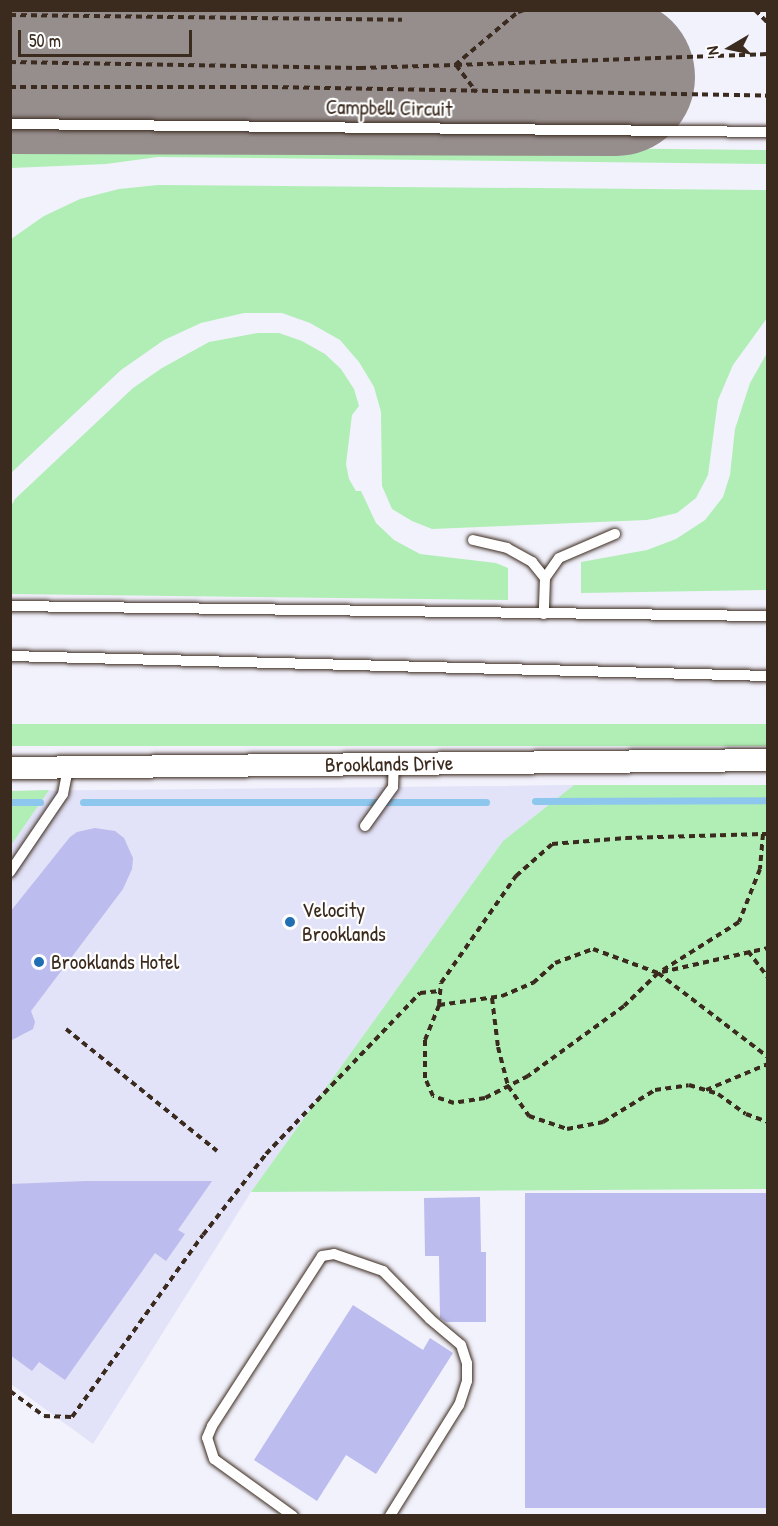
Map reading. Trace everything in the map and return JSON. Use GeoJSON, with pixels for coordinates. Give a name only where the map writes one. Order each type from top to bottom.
{"type":"FeatureCollection","features":[{"type":"Feature","properties":{"kind":"street","name":"Brooklands Drive"},"geometry":{"type":"LineString","coordinates":[[10,768],[768,759]]}},
{"type":"Feature","properties":{"kind":"lane","name":"Campbell Circuit"},"geometry":{"type":"LineString","coordinates":[[10,124],[768,132]]}},
{"type":"Feature","properties":{"kind":"lane"},"geometry":{"type":"LineString","coordinates":[[544,614],[545,578],[559,558],[615,534]]}},
{"type":"Feature","properties":{"kind":"lane"},"geometry":{"type":"LineString","coordinates":[[473,540],[507,548],[532,562],[545,578]]}},
{"type":"Feature","properties":{"kind":"lane"},"geometry":{"type":"LineString","coordinates":[[10,606],[768,616]]}},
{"type":"Feature","properties":{"kind":"lane"},"geometry":{"type":"LineString","coordinates":[[10,657],[768,676]]}},
{"type":"Feature","properties":{"kind":"lane"},"geometry":{"type":"LineString","coordinates":[[365,826],[393,787],[394,764]]}},
{"type":"Feature","properties":{"kind":"lane"},"geometry":{"type":"LineString","coordinates":[[10,872],[63,794],[68,768]]}},
{"type":"Feature","properties":{"kind":"lane"},"geometry":{"type":"LineString","coordinates":[[292,1515],[214,1459],[207,1438],[212,1426],[321,1256],[334,1254],[383,1271],[430,1319],[462,1346],[467,1363],[467,1381],[459,1405],[390,1515]]}},
{"type":"Feature","properties":{"kind":"path"},"geometry":{"type":"LineString","coordinates":[[455,65],[524,10]]}},
{"type":"Feature","properties":{"kind":"path"},"geometry":{"type":"LineString","coordinates":[[755,10],[768,23]]}},
{"type":"Feature","properties":{"kind":"path"},"geometry":{"type":"LineString","coordinates":[[10,15],[402,20]]}},
{"type":"Feature","properties":{"kind":"path"},"geometry":{"type":"LineString","coordinates":[[10,62],[360,68],[768,54]]}},
{"type":"Feature","properties":{"kind":"path"},"geometry":{"type":"LineString","coordinates":[[455,65],[476,92]]}},
{"type":"Feature","properties":{"kind":"path"},"geometry":{"type":"LineString","coordinates":[[10,87],[272,87],[768,96]]}},
{"type":"Feature","properties":{"kind":"path"},"geometry":{"type":"LineString","coordinates":[[765,834],[760,869],[739,922],[658,973],[624,1006],[528,1076],[485,1098],[454,1103],[433,1096],[425,1078],[425,1040],[439,1005],[441,983],[516,876],[552,844],[626,838],[765,834]]}},
{"type":"Feature","properties":{"kind":"path"},"geometry":{"type":"LineString","coordinates":[[658,973],[768,948]]}},
{"type":"Feature","properties":{"kind":"path"},"geometry":{"type":"LineString","coordinates":[[439,1005],[492,998],[533,983],[555,963],[593,949],[658,973],[768,1057]]}},
{"type":"Feature","properties":{"kind":"path"},"geometry":{"type":"LineString","coordinates":[[748,951],[768,978]]}},
{"type":"Feature","properties":{"kind":"path"},"geometry":{"type":"LineString","coordinates":[[10,1391],[44,1416],[72,1417],[203,1235],[266,1154],[420,993],[440,991]]}},
{"type":"Feature","properties":{"kind":"path"},"geometry":{"type":"LineString","coordinates":[[492,998],[498,1047],[508,1086],[529,1116],[567,1129],[603,1122],[655,1090],[689,1085],[718,1094],[746,1114],[768,1122]]}},
{"type":"Feature","properties":{"kind":"path"},"geometry":{"type":"LineString","coordinates":[[66,1029],[217,1150]]}},
{"type":"Feature","properties":{"kind":"path"},"geometry":{"type":"LineString","coordinates":[[705,1090],[768,1064]]}},
{"type":"Feature","properties":{"kind":"shaded area"},"geometry":{"type":"Polygon","coordinates":[[[574,785],[503,841],[251,1192],[93,1444],[11,1384],[11,791],[574,785]]]}},
{"type":"Feature","properties":{"kind":"green space"},"geometry":{"type":"Polygon","coordinates":[[[10,142],[767,150],[768,164],[158,157],[106,164],[11,168],[10,142]]]}},
{"type":"Feature","properties":{"kind":"green space"},"geometry":{"type":"Polygon","coordinates":[[[158,185],[767,190],[767,318],[733,365],[718,400],[708,475],[696,498],[677,513],[647,520],[432,529],[412,521],[392,509],[382,486],[381,412],[374,387],[359,362],[340,340],[310,323],[282,313],[244,313],[201,323],[164,340],[121,370],[11,473],[11,239],[44,216],[80,199],[119,189],[158,185]]]}},
{"type":"Feature","properties":{"kind":"green space"},"geometry":{"type":"Polygon","coordinates":[[[258,333],[279,333],[302,341],[325,354],[341,369],[354,389],[359,406],[352,415],[346,464],[349,479],[356,491],[361,491],[376,523],[394,540],[420,554],[496,563],[508,568],[508,600],[11,594],[10,508],[15,499],[133,388],[162,368],[209,342],[258,333]]]}},
{"type":"Feature","properties":{"kind":"green space"},"geometry":{"type":"Polygon","coordinates":[[[767,353],[767,590],[581,593],[581,562],[647,550],[676,539],[705,520],[723,497],[730,475],[735,429],[750,383],[767,353]]]}},
{"type":"Feature","properties":{"kind":"green space"},"geometry":{"type":"Polygon","coordinates":[[[11,724],[767,724],[767,746],[11,746],[11,724]]]}},
{"type":"Feature","properties":{"kind":"green space"},"geometry":{"type":"Polygon","coordinates":[[[574,785],[767,785],[767,1189],[251,1192],[503,841],[574,785]]]}},
{"type":"Feature","properties":{"kind":"green space"},"geometry":{"type":"Polygon","coordinates":[[[49,790],[45,796],[11,845],[11,791],[49,790]]]}},
{"type":"Feature","properties":{"kind":"building","name":"Brooklands Hotel"},"geometry":{"type":"Polygon","coordinates":[[[95,828],[115,831],[124,838],[133,858],[132,869],[123,889],[31,1011],[35,1022],[33,1029],[10,1041],[10,912],[70,837],[77,832],[95,828]]]}},
{"type":"Feature","properties":{"kind":"building"},"geometry":{"type":"Polygon","coordinates":[[[86,1181],[212,1181],[178,1230],[185,1234],[166,1261],[155,1253],[65,1380],[39,1362],[32,1371],[10,1355],[10,1184],[86,1181]]]}},
{"type":"Feature","properties":{"kind":"building"},"geometry":{"type":"Polygon","coordinates":[[[525,1193],[768,1193],[768,1508],[525,1508],[525,1193]]]}},
{"type":"Feature","properties":{"kind":"building"},"geometry":{"type":"Polygon","coordinates":[[[480,1197],[481,1252],[486,1252],[486,1322],[446,1322],[440,1318],[439,1256],[425,1256],[424,1198],[480,1197]]]}},
{"type":"Feature","properties":{"kind":"building"},"geometry":{"type":"Polygon","coordinates":[[[353,1305],[423,1350],[430,1338],[453,1353],[376,1474],[346,1455],[317,1501],[254,1460],[353,1305]]]}},
{"type":"Feature","properties":{"kind":"waterway"},"geometry":{"type":"LineString","coordinates":[[535,801],[768,800]]}},
{"type":"Feature","properties":{"kind":"waterway"},"geometry":{"type":"LineString","coordinates":[[10,802],[40,802]]}},
{"type":"Feature","properties":{"kind":"waterway"},"geometry":{"type":"LineString","coordinates":[[83,802],[486,802]]}},
{"type":"Feature","properties":{"kind":"runway"},"geometry":{"type":"LineString","coordinates":[[10,75],[616,77]]}},
{"type":"Feature","properties":{"kind":"place","name":"Velocity Brooklands"},"geometry":{"type":"Point","coordinates":[290,922]}},
{"type":"Feature","properties":{"kind":"place","name":"Brooklands Hotel"},"geometry":{"type":"Point","coordinates":[39,962]}}]}
